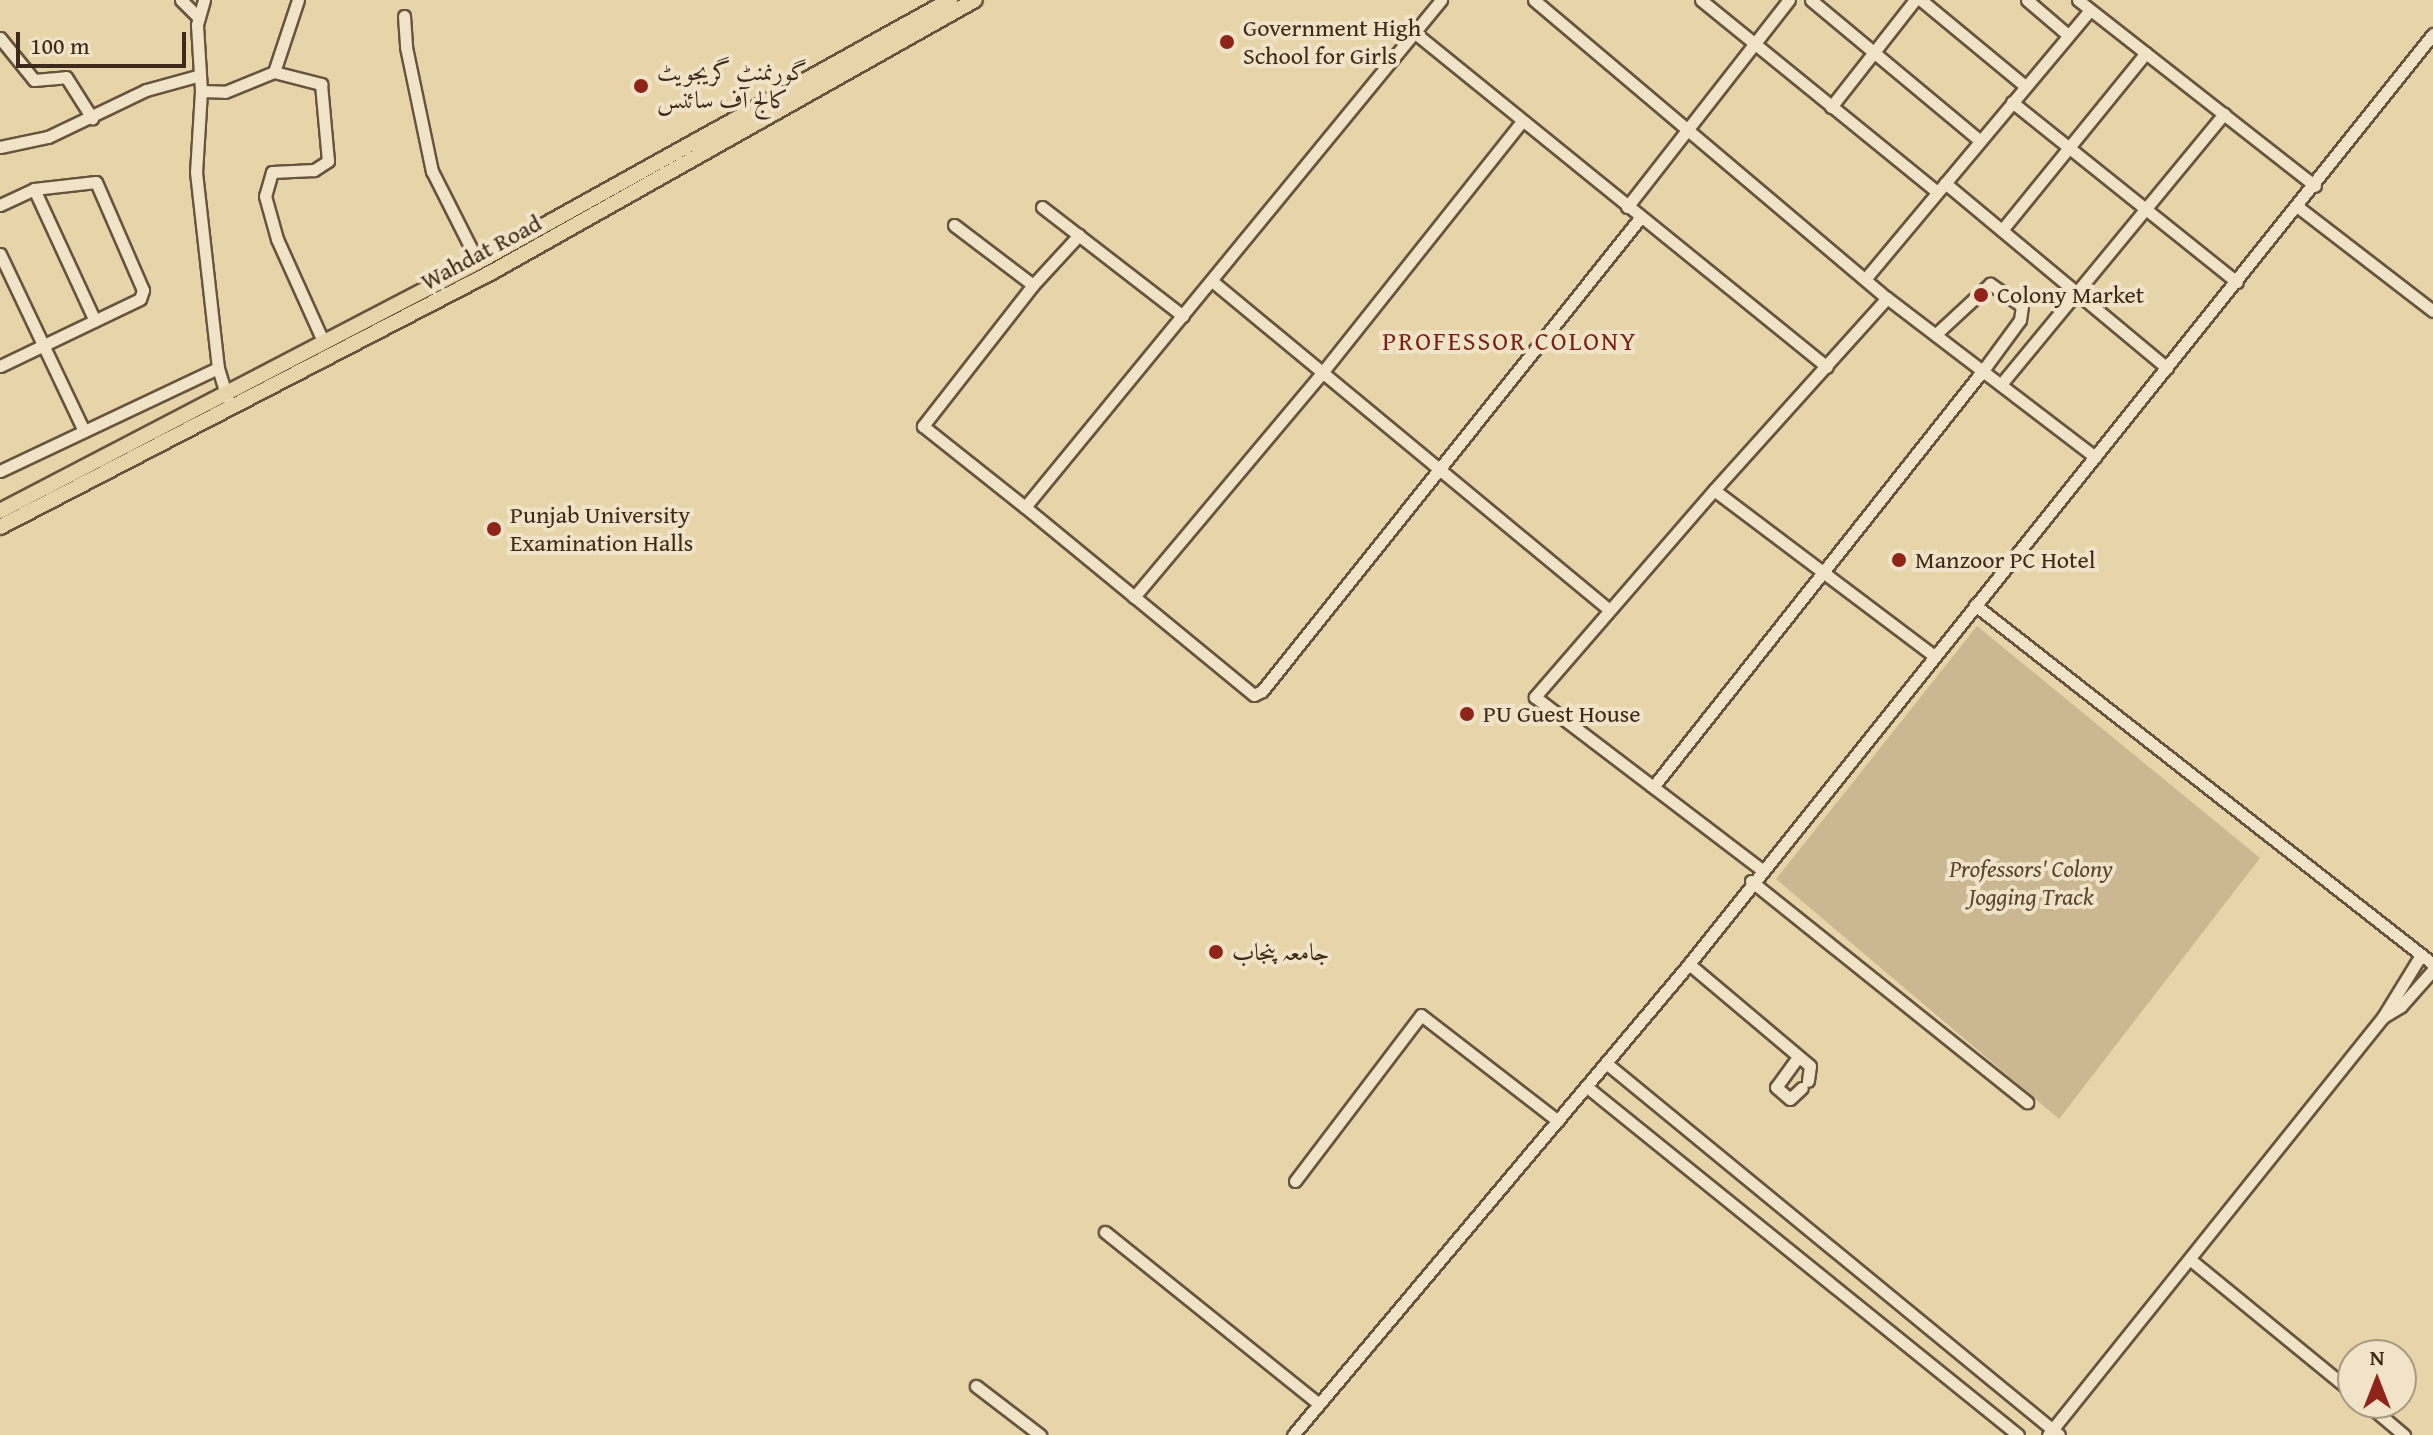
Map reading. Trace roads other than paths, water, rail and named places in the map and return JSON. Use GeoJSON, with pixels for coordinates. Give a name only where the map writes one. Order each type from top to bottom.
{"type":"FeatureCollection","features":[{"type":"Feature","properties":{"kind":"main road","name":"Wahdat Road"},"geometry":{"type":"LineString","coordinates":[[0,511],[478,262],[950,0]]}},
{"type":"Feature","properties":{"kind":"main road","name":"Wahdat Road"},"geometry":{"type":"LineString","coordinates":[[0,527],[232,410],[492,272],[975,0]]}},
{"type":"Feature","properties":{"kind":"street"},"geometry":{"type":"LineString","coordinates":[[181,0],[199,18]]}},
{"type":"Feature","properties":{"kind":"street"},"geometry":{"type":"LineString","coordinates":[[204,0],[199,18],[197,76],[201,91],[196,172],[218,368],[232,410]]}},
{"type":"Feature","properties":{"kind":"street"},"geometry":{"type":"LineString","coordinates":[[274,72],[298,0]]}},
{"type":"Feature","properties":{"kind":"street"},"geometry":{"type":"LineString","coordinates":[[1025,507],[1441,0]]}},
{"type":"Feature","properties":{"kind":"street"},"geometry":{"type":"LineString","coordinates":[[1534,0],[1690,127],[1887,298],[1984,369],[2095,457]]}},
{"type":"Feature","properties":{"kind":"street"},"geometry":{"type":"LineString","coordinates":[[1701,0],[1831,107],[2002,230],[2167,368]]}},
{"type":"Feature","properties":{"kind":"street"},"geometry":{"type":"LineString","coordinates":[[1627,207],[1789,0]]}},
{"type":"Feature","properties":{"kind":"street"},"geometry":{"type":"LineString","coordinates":[[1811,0],[1980,141]]}},
{"type":"Feature","properties":{"kind":"street"},"geometry":{"type":"LineString","coordinates":[[1831,107],[1918,0],[2025,86]]}},
{"type":"Feature","properties":{"kind":"street"},"geometry":{"type":"LineString","coordinates":[[2027,0],[2068,35]]}},
{"type":"Feature","properties":{"kind":"street"},"geometry":{"type":"LineString","coordinates":[[2078,0],[2315,186]]}},
{"type":"Feature","properties":{"kind":"street"},"geometry":{"type":"LineString","coordinates":[[1866,278],[2090,10]]}},
{"type":"Feature","properties":{"kind":"street"},"geometry":{"type":"LineString","coordinates":[[404,16],[432,171],[478,262]]}},
{"type":"Feature","properties":{"kind":"street"},"geometry":{"type":"LineString","coordinates":[[1415,33],[1827,367]]}},
{"type":"Feature","properties":{"kind":"street"},"geometry":{"type":"LineString","coordinates":[[1293,1435],[1689,964],[1751,881],[2315,186],[2433,34]]}},
{"type":"Feature","properties":{"kind":"street"},"geometry":{"type":"LineString","coordinates":[[0,38],[34,80],[66,77],[92,118]]}},
{"type":"Feature","properties":{"kind":"street"},"geometry":{"type":"LineString","coordinates":[[2002,230],[2146,53]]}},
{"type":"Feature","properties":{"kind":"street"},"geometry":{"type":"LineString","coordinates":[[201,91],[225,92],[274,72],[308,77],[321,84],[328,161],[314,170],[272,172],[265,196],[277,239],[324,343]]}},
{"type":"Feature","properties":{"kind":"street"},"geometry":{"type":"LineString","coordinates":[[0,147],[48,137],[146,90],[197,76]]}},
{"type":"Feature","properties":{"kind":"street"},"geometry":{"type":"LineString","coordinates":[[2012,102],[2237,282]]}},
{"type":"Feature","properties":{"kind":"street"},"geometry":{"type":"LineString","coordinates":[[2002,383],[2144,207],[2224,114]]}},
{"type":"Feature","properties":{"kind":"street"},"geometry":{"type":"LineString","coordinates":[[1134,597],[1321,374],[1522,121]]}},
{"type":"Feature","properties":{"kind":"street"},"geometry":{"type":"LineString","coordinates":[[0,205],[34,189],[96,182],[143,290],[140,299],[0,366]]}},
{"type":"Feature","properties":{"kind":"street"},"geometry":{"type":"LineString","coordinates":[[34,189],[95,321]]}},
{"type":"Feature","properties":{"kind":"street"},"geometry":{"type":"LineString","coordinates":[[1042,207],[1183,316]]}},
{"type":"Feature","properties":{"kind":"street"},"geometry":{"type":"LineString","coordinates":[[2298,207],[2433,311]]}},
{"type":"Feature","properties":{"kind":"street"},"geometry":{"type":"LineString","coordinates":[[1079,235],[1033,285],[923,426],[1254,695],[1438,473],[1640,218]]}},
{"type":"Feature","properties":{"kind":"street"},"geometry":{"type":"LineString","coordinates":[[954,225],[1033,285]]}},
{"type":"Feature","properties":{"kind":"street"},"geometry":{"type":"LineString","coordinates":[[0,254],[84,431]]}},
{"type":"Feature","properties":{"kind":"street"},"geometry":{"type":"LineString","coordinates":[[1212,281],[1438,473],[1607,608]]}},
{"type":"Feature","properties":{"kind":"street"},"geometry":{"type":"LineString","coordinates":[[1653,787],[1984,369],[2023,313],[1998,287],[1983,287],[1936,334]]}},
{"type":"Feature","properties":{"kind":"street"},"geometry":{"type":"LineString","coordinates":[[1761,869],[1535,697],[1607,608],[1887,298]]}},
{"type":"Feature","properties":{"kind":"street"},"geometry":{"type":"LineString","coordinates":[[0,471],[218,368]]}},
{"type":"Feature","properties":{"kind":"street"},"geometry":{"type":"LineString","coordinates":[[1714,490],[1823,569],[1934,656]]}},
{"type":"Feature","properties":{"kind":"street"},"geometry":{"type":"LineString","coordinates":[[1975,605],[2433,967],[2401,1006],[2383,1017]]}},
{"type":"Feature","properties":{"kind":"street"},"geometry":{"type":"LineString","coordinates":[[1751,881],[2027,1102]]}},
{"type":"Feature","properties":{"kind":"street"},"geometry":{"type":"LineString","coordinates":[[1606,1063],[2054,1433],[2383,1017],[2421,955]]}},
{"type":"Feature","properties":{"kind":"street"},"geometry":{"type":"LineString","coordinates":[[1689,964],[1798,1057],[1812,1069],[1805,1084],[1790,1099],[1775,1085],[1798,1057]]}},
{"type":"Feature","properties":{"kind":"street"},"geometry":{"type":"LineString","coordinates":[[1295,1181],[1421,1015],[1558,1121]]}},
{"type":"Feature","properties":{"kind":"street"},"geometry":{"type":"LineString","coordinates":[[1587,1087],[2018,1435]]}},
{"type":"Feature","properties":{"kind":"street"},"geometry":{"type":"LineString","coordinates":[[1105,1232],[1318,1403]]}},
{"type":"Feature","properties":{"kind":"street"},"geometry":{"type":"LineString","coordinates":[[2192,1261],[2337,1380]]}},
{"type":"Feature","properties":{"kind":"street"},"geometry":{"type":"LineString","coordinates":[[976,1386],[1040,1435]]}},
{"type":"Feature","properties":{"kind":"street"},"geometry":{"type":"LineString","coordinates":[[2385,1419],[2404,1435]]}},
{"type":"Feature","properties":{"kind":"place","name":"Government High School for Girls"},"geometry":{"type":"Point","coordinates":[1227,42]}},
{"type":"Feature","properties":{"kind":"place","name":"گورنمنٹ گریجویٹ کالج آف سائنس"},"geometry":{"type":"Point","coordinates":[641,86]}},
{"type":"Feature","properties":{"kind":"place","name":"Colony Market"},"geometry":{"type":"Point","coordinates":[1981,295]}},
{"type":"Feature","properties":{"kind":"place","name":"Punjab University Examination Halls"},"geometry":{"type":"Point","coordinates":[494,529]}},
{"type":"Feature","properties":{"kind":"place","name":"Manzoor PC Hotel"},"geometry":{"type":"Point","coordinates":[1899,560]}},
{"type":"Feature","properties":{"kind":"place","name":"PU Guest House"},"geometry":{"type":"Point","coordinates":[1467,714]}},
{"type":"Feature","properties":{"kind":"place","name":"جامعہ پنجاب"},"geometry":{"type":"Point","coordinates":[1216,952]}},
{"type":"Feature","properties":{"kind":"district","name":"PROFESSOR COLONY"},"geometry":{"type":"Point","coordinates":[1510,341]}},
{"type":"Feature","properties":{"kind":"park label","name":"Professors' Colony Jogging Track"},"geometry":{"type":"Point","coordinates":[2031,883]}}]}
